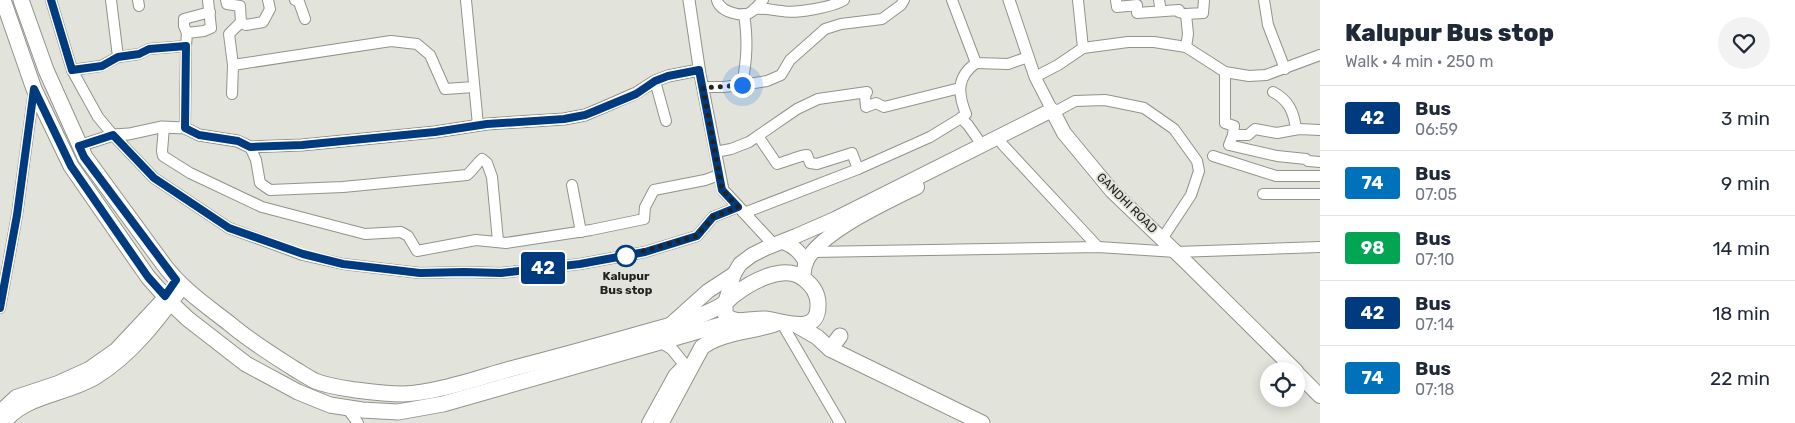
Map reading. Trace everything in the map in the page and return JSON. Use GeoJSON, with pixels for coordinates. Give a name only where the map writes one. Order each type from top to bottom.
{"type":"FeatureCollection","features":[{"type":"Feature","properties":{"kind":"main road"},"geometry":{"type":"LineString","coordinates":[[21,0],[46,70],[84,157],[179,283],[255,345],[315,381],[375,393],[404,394],[445,386],[669,326],[709,311],[725,303],[741,290],[770,276],[789,274],[807,264],[842,227],[1002,144],[1053,113]]}},
{"type":"Feature","properties":{"kind":"main road"},"geometry":{"type":"LineString","coordinates":[[2,5],[34,89],[71,166],[148,277],[188,320],[246,364],[298,392],[330,405],[362,410],[398,412],[443,404],[662,342],[701,341],[753,331],[781,322]]}},
{"type":"Feature","properties":{"kind":"main road"},"geometry":{"type":"LineString","coordinates":[[736,321],[727,317],[725,303],[734,274],[740,264],[752,255],[835,219],[982,145],[1053,113]]}},
{"type":"Feature","properties":{"kind":"main road","name":"GANDHI ROAD"},"geometry":{"type":"LineString","coordinates":[[1053,113],[1064,134],[1112,191],[1286,362]]}},
{"type":"Feature","properties":{"kind":"main road"},"geometry":{"type":"LineString","coordinates":[[779,243],[793,246],[799,251],[807,264],[819,303],[818,312],[814,318],[807,324],[798,326]]}},
{"type":"Feature","properties":{"kind":"main road"},"geometry":{"type":"LineString","coordinates":[[669,326],[708,291],[734,274]]}},
{"type":"Feature","properties":{"kind":"main road"},"geometry":{"type":"LineString","coordinates":[[4,423],[21,406],[62,392],[94,378],[122,358],[151,329],[179,283]]}},
{"type":"Feature","properties":{"kind":"main road"},"geometry":{"type":"LineString","coordinates":[[0,412],[16,397],[58,383],[90,369],[116,350],[168,300]]}},
{"type":"Feature","properties":{"kind":"main road"},"geometry":{"type":"LineString","coordinates":[[661,423],[686,368],[701,341],[709,311]]}},
{"type":"Feature","properties":{"kind":"main road"},"geometry":{"type":"LineString","coordinates":[[701,341],[736,321],[750,319],[781,322],[798,326],[830,349],[982,423]]}},
{"type":"Feature","properties":{"kind":"main road"},"geometry":{"type":"LineString","coordinates":[[830,349],[840,336]]}},
{"type":"Feature","properties":{"kind":"main road","name":"GANDHI ROAD"},"geometry":{"type":"LineString","coordinates":[[1305,381],[1320,396]]}},
{"type":"Feature","properties":{"kind":"street"},"geometry":{"type":"LineString","coordinates":[[51,0],[72,70],[98,117],[154,178],[229,228],[303,254],[343,264],[420,273],[501,273],[580,264],[645,252],[697,236],[713,217],[741,210],[858,170],[930,137],[966,114],[961,102],[960,88],[966,71],[976,63],[1008,64],[1028,57]]}},
{"type":"Feature","properties":{"kind":"street"},"geometry":{"type":"LineString","coordinates":[[111,0],[118,57]]}},
{"type":"Feature","properties":{"kind":"street"},"geometry":{"type":"LineString","coordinates":[[187,33],[204,31],[211,28],[208,0]]}},
{"type":"Feature","properties":{"kind":"street"},"geometry":{"type":"LineString","coordinates":[[226,0],[227,4],[240,6],[241,22],[229,34],[233,65],[232,94]]}},
{"type":"Feature","properties":{"kind":"street"},"geometry":{"type":"LineString","coordinates":[[241,22],[246,25],[263,22],[270,9],[268,0]]}},
{"type":"Feature","properties":{"kind":"street"},"geometry":{"type":"LineString","coordinates":[[295,0],[299,2],[305,19]]}},
{"type":"Feature","properties":{"kind":"street"},"geometry":{"type":"LineString","coordinates":[[466,0],[478,125]]}},
{"type":"Feature","properties":{"kind":"street"},"geometry":{"type":"LineString","coordinates":[[689,0],[699,70],[722,190],[741,210],[779,243]]}},
{"type":"Feature","properties":{"kind":"street"},"geometry":{"type":"LineString","coordinates":[[717,0],[718,5],[723,10],[744,14],[750,13],[763,0]]}},
{"type":"Feature","properties":{"kind":"street"},"geometry":{"type":"LineString","coordinates":[[754,9],[772,8],[786,12],[829,3],[838,4],[844,0]]}},
{"type":"Feature","properties":{"kind":"street"},"geometry":{"type":"LineString","coordinates":[[703,88],[767,81],[781,75],[790,60],[825,29],[841,24],[882,19],[901,5],[904,0]]}},
{"type":"Feature","properties":{"kind":"street"},"geometry":{"type":"LineString","coordinates":[[952,0],[976,63]]}},
{"type":"Feature","properties":{"kind":"street","name":"GANDHI ROAD"},"geometry":{"type":"LineString","coordinates":[[1009,0],[1035,77],[1053,113]]}},
{"type":"Feature","properties":{"kind":"street"},"geometry":{"type":"LineString","coordinates":[[1078,0],[1083,48]]}},
{"type":"Feature","properties":{"kind":"street"},"geometry":{"type":"LineString","coordinates":[[1116,0],[1117,7],[1137,5],[1137,13],[1179,10],[1179,12],[1186,14],[1203,13],[1204,0]]}},
{"type":"Feature","properties":{"kind":"street"},"geometry":{"type":"LineString","coordinates":[[1159,0],[1161,11]]}},
{"type":"Feature","properties":{"kind":"street"},"geometry":{"type":"LineString","coordinates":[[1264,0],[1268,25],[1285,68]]}},
{"type":"Feature","properties":{"kind":"street"},"geometry":{"type":"LineString","coordinates":[[185,128],[187,33],[184,19],[210,12]]}},
{"type":"Feature","properties":{"kind":"street"},"geometry":{"type":"LineString","coordinates":[[742,85],[748,39],[744,14]]}},
{"type":"Feature","properties":{"kind":"street"},"geometry":{"type":"LineString","coordinates":[[1186,14],[1188,34],[1186,47]]}},
{"type":"Feature","properties":{"kind":"street"},"geometry":{"type":"LineString","coordinates":[[233,65],[391,41],[417,44],[430,55],[444,89],[474,87]]}},
{"type":"Feature","properties":{"kind":"street"},"geometry":{"type":"LineString","coordinates":[[1035,77],[1058,65],[1083,48],[1128,42],[1154,42],[1186,47],[1225,72],[1249,76],[1266,75],[1320,56]]}},
{"type":"Feature","properties":{"kind":"street"},"geometry":{"type":"LineString","coordinates":[[72,70],[102,66],[118,57],[139,54],[149,49],[186,46]]}},
{"type":"Feature","properties":{"kind":"street"},"geometry":{"type":"LineString","coordinates":[[79,146],[113,135],[164,127],[185,128],[199,135],[238,141],[250,147],[302,145],[435,132],[478,125],[564,119],[585,115],[636,94],[655,81],[668,76],[699,70]]}},
{"type":"Feature","properties":{"kind":"street"},"geometry":{"type":"LineString","coordinates":[[1225,72],[1225,123],[1234,126],[1229,145],[1276,156],[1320,162]]}},
{"type":"Feature","properties":{"kind":"street"},"geometry":{"type":"LineString","coordinates":[[655,81],[666,121]]}},
{"type":"Feature","properties":{"kind":"street"},"geometry":{"type":"LineString","coordinates":[[715,152],[736,148],[758,136],[797,109],[826,97],[867,92],[866,107],[876,103],[884,108],[960,88]]}},
{"type":"Feature","properties":{"kind":"street"},"geometry":{"type":"LineString","coordinates":[[0,308],[17,215],[34,89]]}},
{"type":"Feature","properties":{"kind":"street"},"geometry":{"type":"LineString","coordinates":[[1274,92],[1288,102],[1295,115],[1296,130]]}},
{"type":"Feature","properties":{"kind":"street"},"geometry":{"type":"LineString","coordinates":[[1053,113],[1075,101],[1105,100],[1144,108],[1174,129],[1197,161],[1199,171],[1191,195],[1162,239]]}},
{"type":"Feature","properties":{"kind":"street"},"geometry":{"type":"LineString","coordinates":[[961,118],[982,145]]}},
{"type":"Feature","properties":{"kind":"street"},"geometry":{"type":"LineString","coordinates":[[164,127],[163,156],[190,173],[262,208],[365,234],[401,232],[408,236],[417,251],[468,241],[498,241],[506,243],[581,232],[644,219],[644,206],[654,190],[705,180],[720,175]]}},
{"type":"Feature","properties":{"kind":"street"},"geometry":{"type":"LineString","coordinates":[[1233,135],[1248,135],[1254,129],[1277,133],[1296,130],[1320,130]]}},
{"type":"Feature","properties":{"kind":"street"},"geometry":{"type":"LineString","coordinates":[[758,136],[777,164],[795,160],[803,155],[807,155],[810,163],[817,164],[852,154],[858,170]]}},
{"type":"Feature","properties":{"kind":"street"},"geometry":{"type":"LineString","coordinates":[[1002,144],[1098,247]]}},
{"type":"Feature","properties":{"kind":"street"},"geometry":{"type":"LineString","coordinates":[[250,147],[256,160],[260,183],[270,190],[343,187],[467,175],[482,159],[487,163],[492,177],[498,241]]}},
{"type":"Feature","properties":{"kind":"street"},"geometry":{"type":"LineString","coordinates":[[1213,156],[1276,176],[1320,176]]}},
{"type":"Feature","properties":{"kind":"street"},"geometry":{"type":"LineString","coordinates":[[572,186],[581,232]]}},
{"type":"Feature","properties":{"kind":"street"},"geometry":{"type":"LineString","coordinates":[[1264,194],[1320,194]]}},
{"type":"Feature","properties":{"kind":"street"},"geometry":{"type":"LineString","coordinates":[[807,264],[1098,247],[1176,252],[1320,246]]}},
{"type":"Feature","properties":{"kind":"street"},"geometry":{"type":"LineString","coordinates":[[781,322],[840,423]]}},
{"type":"Feature","properties":{"kind":"street"},"geometry":{"type":"LineString","coordinates":[[669,423],[700,362],[701,341]]}},
{"type":"Feature","properties":{"kind":"street"},"geometry":{"type":"LineString","coordinates":[[647,423],[674,374],[686,368],[672,349],[662,342]]}},
{"type":"Feature","properties":{"kind":"street"},"geometry":{"type":"LineString","coordinates":[[346,408],[358,423]]}},
{"type":"Feature","properties":{"kind":"bus line","name":"42"},"geometry":{"type":"LineString","coordinates":[[0,308],[17,215],[34,89],[71,166],[148,277],[165,296],[176,280],[84,157],[79,146],[113,135],[154,178],[229,228],[303,254],[343,264],[420,273],[501,273],[607,260],[645,252],[697,236],[713,217],[738,207],[722,190],[699,70],[668,76],[655,81],[636,94],[595,111],[564,119],[487,124],[435,132],[302,145],[250,147],[238,141],[199,135],[185,128],[186,46],[149,49],[139,54],[118,57],[102,66],[72,70],[51,0]]}},
{"type":"Feature","properties":{"kind":"place","name":"Kalupur Bus stop"},"geometry":{"type":"Point","coordinates":[626,256]}},
{"type":"Feature","properties":{"kind":"route"},"geometry":{"type":"LineString","coordinates":[[626,256],[697,236],[713,217],[738,207],[722,190],[703,88],[742,85]]}}]}
